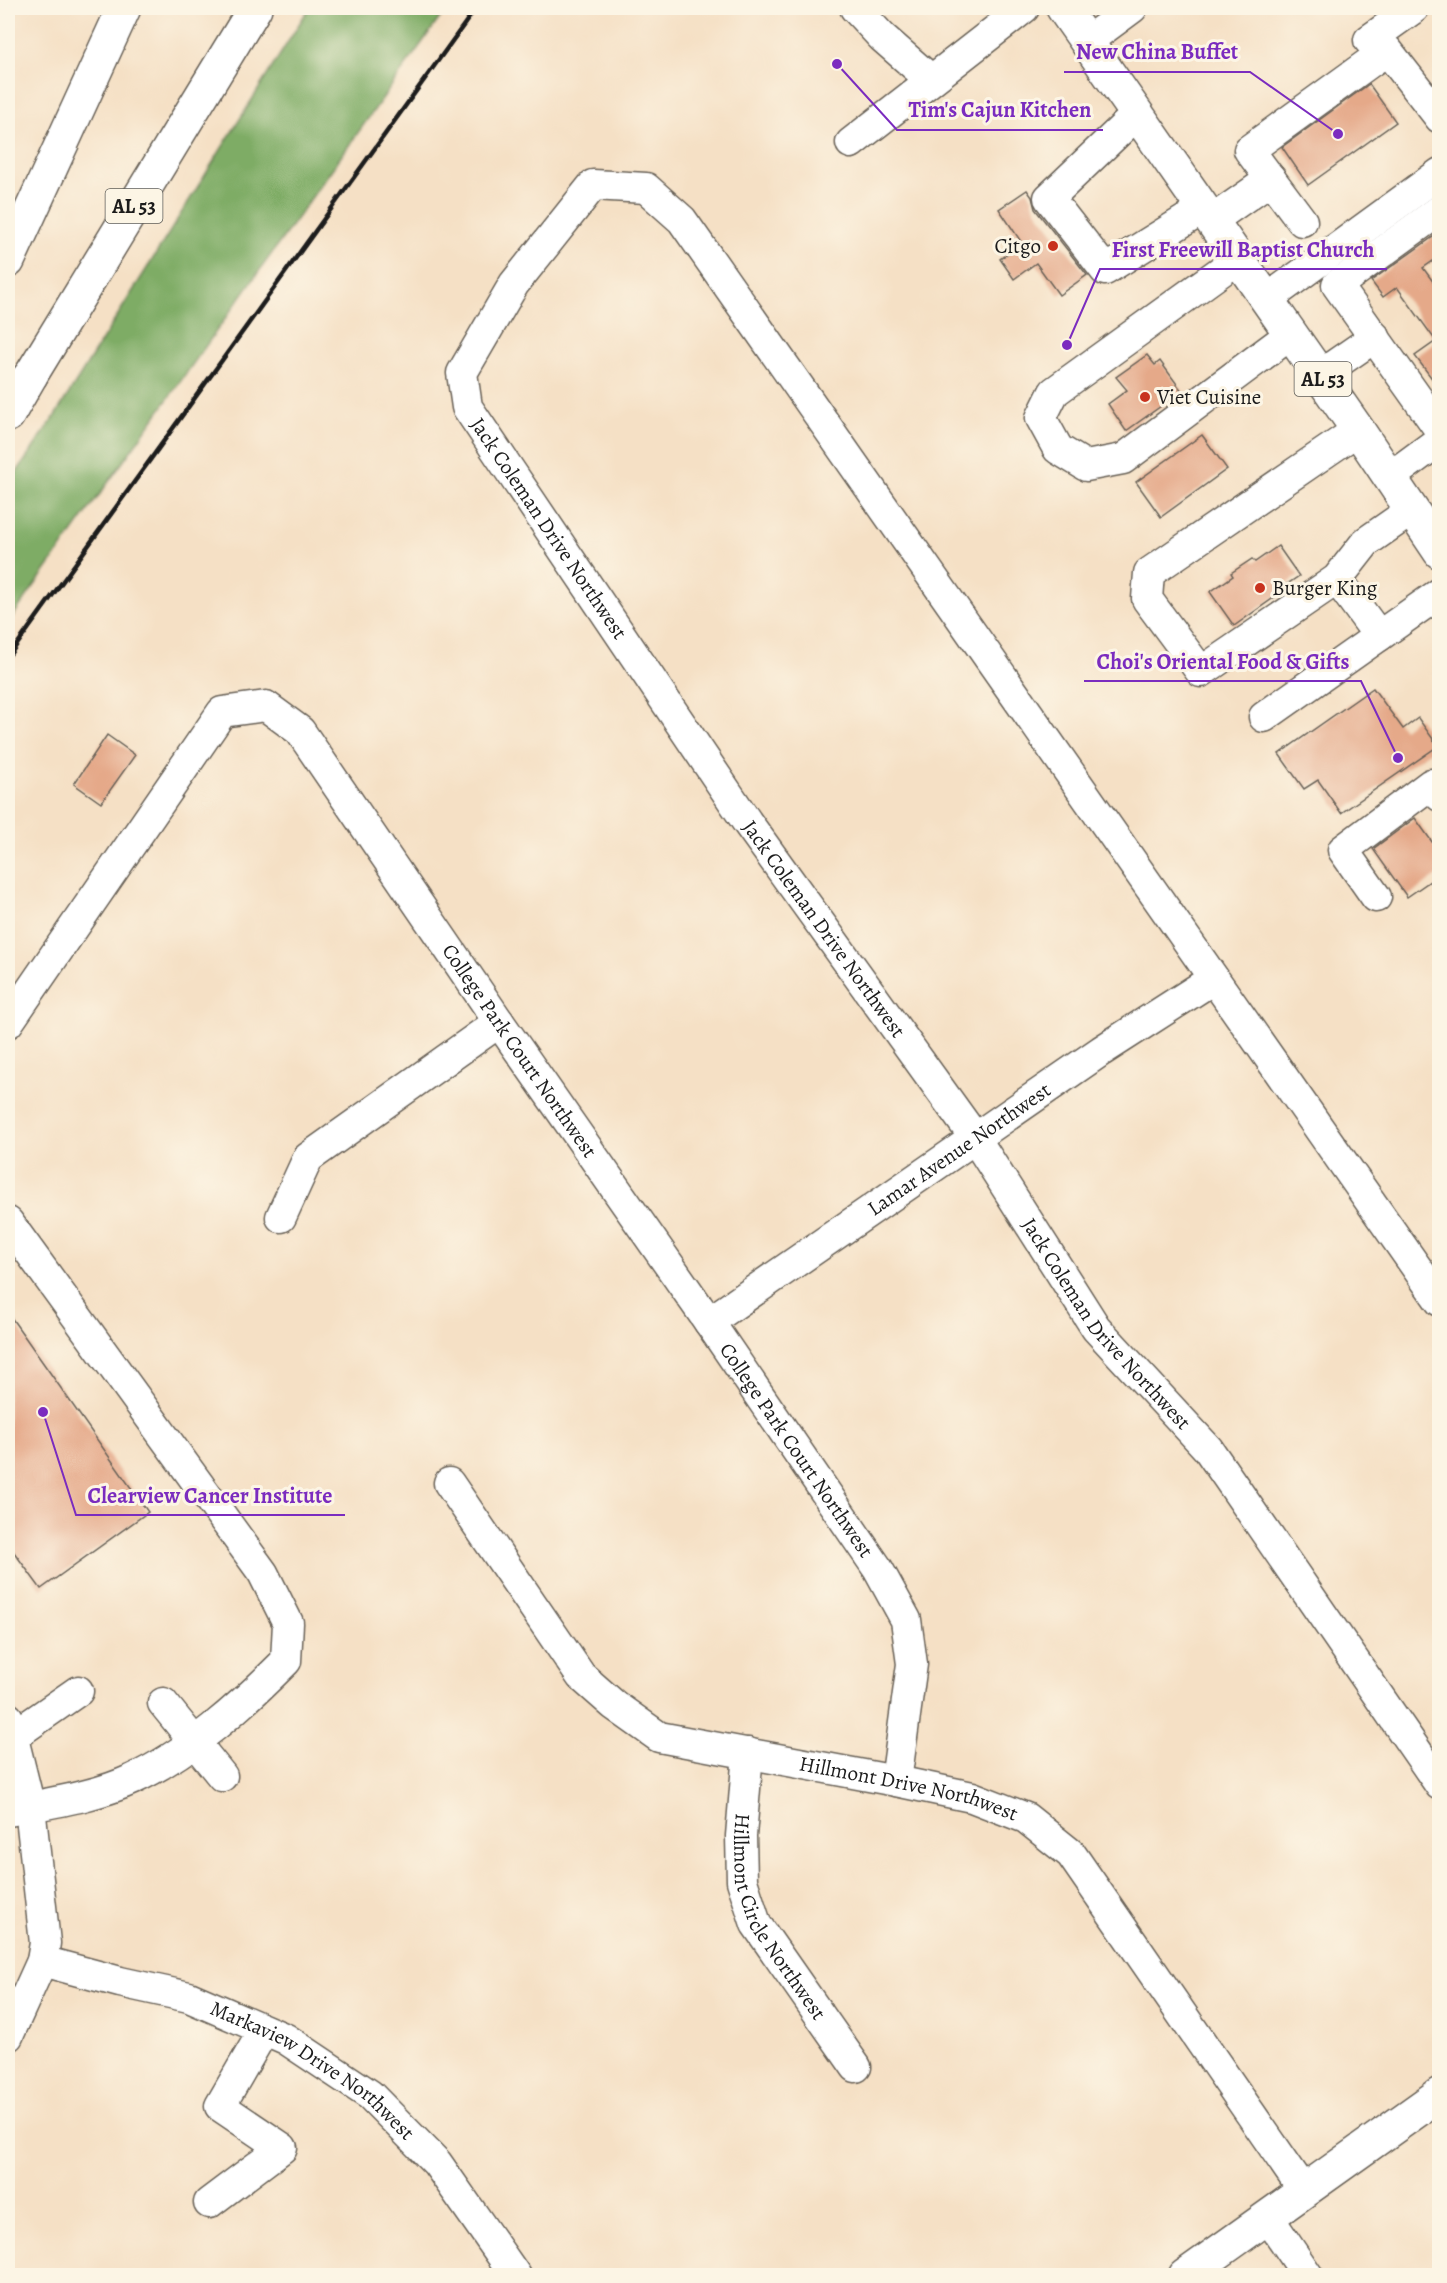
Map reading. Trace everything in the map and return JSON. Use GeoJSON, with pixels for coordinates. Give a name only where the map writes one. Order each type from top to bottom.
{"type":"FeatureCollection","features":[{"type":"Feature","properties":{"kind":"main road"},"geometry":{"type":"LineString","coordinates":[[8,261],[123,8]]}},
{"type":"Feature","properties":{"kind":"main road","name":"AL 53"},"geometry":{"type":"LineString","coordinates":[[8,401],[31,375],[255,8]]}},
{"type":"Feature","properties":{"kind":"main road","name":"AL 53"},"geometry":{"type":"LineString","coordinates":[[1063,8],[1320,375],[1440,552]]}},
{"type":"Feature","properties":{"kind":"main road"},"geometry":{"type":"LineString","coordinates":[[8,415],[31,375]]}},
{"type":"Feature","properties":{"kind":"main road"},"geometry":{"type":"LineString","coordinates":[[1185,2276],[1440,2094]]}},
{"type":"Feature","properties":{"kind":"street"},"geometry":{"type":"LineString","coordinates":[[855,8],[882,37],[931,80]]}},
{"type":"Feature","properties":{"kind":"street"},"geometry":{"type":"LineString","coordinates":[[851,143],[1024,8]]}},
{"type":"Feature","properties":{"kind":"street"},"geometry":{"type":"LineString","coordinates":[[1086,42],[1132,8]]}},
{"type":"Feature","properties":{"kind":"street"},"geometry":{"type":"LineString","coordinates":[[1369,40],[1414,8]]}},
{"type":"Feature","properties":{"kind":"street"},"geometry":{"type":"LineString","coordinates":[[1302,221],[1249,150],[1387,50],[1440,118]]}},
{"type":"Feature","properties":{"kind":"street"},"geometry":{"type":"LineString","coordinates":[[1136,115],[1049,198],[1105,270],[1271,179]]}},
{"type":"Feature","properties":{"kind":"street"},"geometry":{"type":"LineString","coordinates":[[1266,300],[1440,173]]}},
{"type":"Feature","properties":{"kind":"street","name":"Jack Coleman Drive Northwest"},"geometry":{"type":"LineString","coordinates":[[1440,1301],[682,220],[646,188],[593,185],[514,284],[462,373],[467,407],[747,822],[975,1138],[1096,1328],[1208,1449],[1440,1785]]}},
{"type":"Feature","properties":{"kind":"street"},"geometry":{"type":"LineString","coordinates":[[1440,210],[1338,285],[1440,430]]}},
{"type":"Feature","properties":{"kind":"street"},"geometry":{"type":"LineString","coordinates":[[1238,259],[1054,392],[1041,418],[1058,449],[1086,466],[1123,459],[1291,334]]}},
{"type":"Feature","properties":{"kind":"street"},"geometry":{"type":"LineString","coordinates":[[1320,375],[1375,336]]}},
{"type":"Feature","properties":{"kind":"street"},"geometry":{"type":"LineString","coordinates":[[1358,430],[1149,573],[1147,599],[1201,672],[1337,579],[1366,542],[1412,510]]}},
{"type":"Feature","properties":{"kind":"street"},"geometry":{"type":"LineString","coordinates":[[1390,477],[1440,440]]}},
{"type":"Feature","properties":{"kind":"street"},"geometry":{"type":"LineString","coordinates":[[1337,579],[1379,636]]}},
{"type":"Feature","properties":{"kind":"street"},"geometry":{"type":"LineString","coordinates":[[1264,717],[1440,593]]}},
{"type":"Feature","properties":{"kind":"street","name":"College Park Court Northwest"},"geometry":{"type":"LineString","coordinates":[[8,1023],[222,712],[266,706],[300,731],[878,1569],[906,1620],[912,1664],[896,1781]]}},
{"type":"Feature","properties":{"kind":"street"},"geometry":{"type":"LineString","coordinates":[[1376,897],[1343,850],[1437,786]]}},
{"type":"Feature","properties":{"kind":"street","name":"Lamar Avenue Northwest"},"geometry":{"type":"LineString","coordinates":[[709,1322],[1101,1050],[1213,978]]}},
{"type":"Feature","properties":{"kind":"street"},"geometry":{"type":"LineString","coordinates":[[281,1217],[308,1158],[499,1022]]}},
{"type":"Feature","properties":{"kind":"street"},"geometry":{"type":"LineString","coordinates":[[8,1222],[263,1573],[288,1623],[286,1661],[259,1688],[184,1750],[132,1780],[75,1798],[19,1809]]}},
{"type":"Feature","properties":{"kind":"street","name":"Hillmont Drive Northwest"},"geometry":{"type":"LineString","coordinates":[[449,1483],[581,1676],[614,1705],[659,1737],[972,1797],[1026,1818],[1071,1854],[1304,2191]]}},
{"type":"Feature","properties":{"kind":"street"},"geometry":{"type":"LineString","coordinates":[[8,2036],[42,1961],[45,1943],[19,1809],[10,1727],[78,1691]]}},
{"type":"Feature","properties":{"kind":"street"},"geometry":{"type":"LineString","coordinates":[[164,1703],[222,1776]]}},
{"type":"Feature","properties":{"kind":"street","name":"Hillmont Circle Northwest"},"geometry":{"type":"LineString","coordinates":[[748,1753],[741,1836],[742,1881],[756,1924],[856,2067]]}},
{"type":"Feature","properties":{"kind":"street","name":"Markaview Drive Northwest"},"geometry":{"type":"LineString","coordinates":[[42,1961],[120,1982],[189,1997],[286,2039],[370,2095],[437,2163],[516,2276]]}},
{"type":"Feature","properties":{"kind":"street"},"geometry":{"type":"LineString","coordinates":[[209,2203],[282,2148],[220,2106],[264,2030]]}},
{"type":"Feature","properties":{"kind":"street"},"geometry":{"type":"LineString","coordinates":[[1268,2217],[1308,2276]]}},
{"type":"Feature","properties":{"kind":"green space"},"geometry":{"type":"Polygon","coordinates":[[[309,8],[447,8],[8,623],[8,485],[53,419],[309,8]]]}},
{"type":"Feature","properties":{"kind":"building"},"geometry":{"type":"Polygon","coordinates":[[[1369,84],[1396,122],[1308,185],[1282,147],[1369,84]]]}},
{"type":"Feature","properties":{"kind":"building"},"geometry":{"type":"Polygon","coordinates":[[[1027,190],[1032,197],[1035,209],[1087,275],[1059,295],[1036,263],[1014,279],[1000,259],[1022,243],[999,209],[1027,190]]]}},
{"type":"Feature","properties":{"kind":"building"},"geometry":{"type":"Polygon","coordinates":[[[1440,232],[1440,256],[1423,268],[1440,291],[1440,389],[1415,356],[1436,341],[1397,287],[1383,297],[1371,281],[1440,232]]]}},
{"type":"Feature","properties":{"kind":"building","name":"Viet Cuisine"},"geometry":{"type":"Polygon","coordinates":[[[1147,355],[1155,365],[1160,361],[1182,391],[1126,431],[1108,404],[1127,390],[1116,377],[1147,355]]]}},
{"type":"Feature","properties":{"kind":"building"},"geometry":{"type":"Polygon","coordinates":[[[1202,435],[1227,469],[1161,517],[1136,482],[1202,435]]]}},
{"type":"Feature","properties":{"kind":"building"},"geometry":{"type":"Polygon","coordinates":[[[1278,546],[1299,576],[1277,591],[1279,594],[1234,626],[1210,592],[1233,576],[1231,573],[1252,559],[1255,562],[1278,546]]]}},
{"type":"Feature","properties":{"kind":"building"},"geometry":{"type":"Polygon","coordinates":[[[1373,688],[1403,729],[1418,718],[1438,746],[1341,813],[1318,780],[1304,789],[1279,754],[1373,688]]]}},
{"type":"Feature","properties":{"kind":"building"},"geometry":{"type":"Polygon","coordinates":[[[107,735],[135,755],[101,803],[74,784],[107,735]]]}},
{"type":"Feature","properties":{"kind":"building"},"geometry":{"type":"Polygon","coordinates":[[[1415,818],[1440,853],[1440,874],[1407,897],[1373,849],[1415,818]]]}},
{"type":"Feature","properties":{"kind":"building"},"geometry":{"type":"Polygon","coordinates":[[[8,1313],[148,1512],[41,1589],[8,1544],[8,1313]]]}},
{"type":"Feature","properties":{"kind":"railway"},"geometry":{"type":"LineString","coordinates":[[8,657],[476,8]]}},
{"type":"Feature","properties":{"kind":"place","name":"Tim's Cajun Kitchen"},"geometry":{"type":"Point","coordinates":[837,64]}},
{"type":"Feature","properties":{"kind":"place","name":"New China Buffet"},"geometry":{"type":"Point","coordinates":[1338,134]}},
{"type":"Feature","properties":{"kind":"place","name":"Citgo"},"geometry":{"type":"Point","coordinates":[1053,246]}},
{"type":"Feature","properties":{"kind":"place","name":"First Freewill Baptist Church"},"geometry":{"type":"Point","coordinates":[1067,345]}},
{"type":"Feature","properties":{"kind":"place","name":"Viet Cuisine"},"geometry":{"type":"Point","coordinates":[1145,397]}},
{"type":"Feature","properties":{"kind":"place","name":"Burger King"},"geometry":{"type":"Point","coordinates":[1260,588]}},
{"type":"Feature","properties":{"kind":"place","name":"Choi's Oriental Food & Gifts"},"geometry":{"type":"Point","coordinates":[1398,758]}},
{"type":"Feature","properties":{"kind":"place","name":"Clearview Cancer Institute"},"geometry":{"type":"Point","coordinates":[43,1412]}}]}
